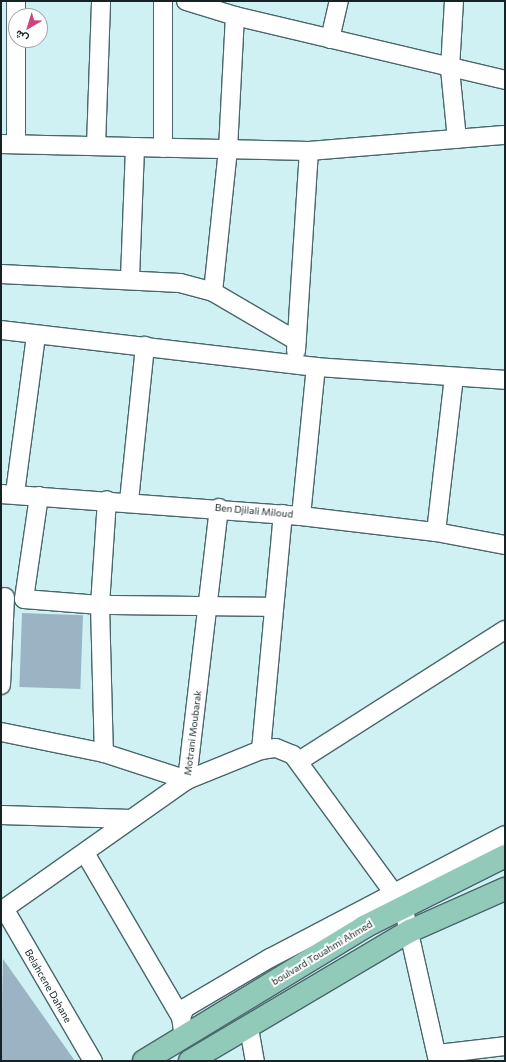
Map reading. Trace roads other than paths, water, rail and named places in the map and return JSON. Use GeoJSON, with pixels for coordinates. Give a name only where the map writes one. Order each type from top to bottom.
{"type":"FeatureCollection","features":[{"type":"Feature","properties":{"kind":"main road","name":"boulvard Touahmi Ahmed"},"geometry":{"type":"LineString","coordinates":[[144,1061],[182,1028],[397,900],[505,856]]}},
{"type":"Feature","properties":{"kind":"main road"},"geometry":{"type":"LineString","coordinates":[[190,1061],[249,1028],[410,931],[505,889]]}},
{"type":"Feature","properties":{"kind":"street"},"geometry":{"type":"LineString","coordinates":[[96,146],[101,1]]}},
{"type":"Feature","properties":{"kind":"street"},"geometry":{"type":"LineString","coordinates":[[163,1],[163,148]]}},
{"type":"Feature","properties":{"kind":"street"},"geometry":{"type":"LineString","coordinates":[[186,1],[235,16],[450,69],[505,80]]}},
{"type":"Feature","properties":{"kind":"street"},"geometry":{"type":"LineString","coordinates":[[330,39],[339,1]]}},
{"type":"Feature","properties":{"kind":"street"},"geometry":{"type":"LineString","coordinates":[[454,1],[450,69],[457,139]]}},
{"type":"Feature","properties":{"kind":"street"},"geometry":{"type":"LineString","coordinates":[[213,292],[228,149],[235,16]]}},
{"type":"Feature","properties":{"kind":"street"},"geometry":{"type":"LineString","coordinates":[[14,48],[8,144],[309,151],[505,135]]}},
{"type":"Feature","properties":{"kind":"street"},"geometry":{"type":"LineString","coordinates":[[130,278],[135,147]]}},
{"type":"Feature","properties":{"kind":"street"},"geometry":{"type":"LineString","coordinates":[[295,364],[309,151]]}},
{"type":"Feature","properties":{"kind":"street"},"geometry":{"type":"LineString","coordinates":[[1,274],[130,278],[180,283],[213,292],[297,341]]}},
{"type":"Feature","properties":{"kind":"street"},"geometry":{"type":"LineString","coordinates":[[1,330],[316,367],[505,380]]}},
{"type":"Feature","properties":{"kind":"street"},"geometry":{"type":"LineString","coordinates":[[8,493],[36,335]]}},
{"type":"Feature","properties":{"kind":"street"},"geometry":{"type":"LineString","coordinates":[[129,501],[145,346]]}},
{"type":"Feature","properties":{"kind":"street"},"geometry":{"type":"LineString","coordinates":[[301,516],[316,367]]}},
{"type":"Feature","properties":{"kind":"street"},"geometry":{"type":"LineString","coordinates":[[436,532],[454,377]]}},
{"type":"Feature","properties":{"kind":"street","name":"Ben Djilali Miloud"},"geometry":{"type":"LineString","coordinates":[[8,493],[129,501],[283,514],[436,532],[505,545]]}},
{"type":"Feature","properties":{"kind":"street"},"geometry":{"type":"LineString","coordinates":[[24,599],[39,496]]}},
{"type":"Feature","properties":{"kind":"street"},"geometry":{"type":"LineString","coordinates":[[104,753],[100,604],[107,500]]}},
{"type":"Feature","properties":{"kind":"street","name":"Motrani Moubarak"},"geometry":{"type":"LineString","coordinates":[[3,910],[187,780],[219,508]]}},
{"type":"Feature","properties":{"kind":"street"},"geometry":{"type":"LineString","coordinates":[[261,750],[283,514]]}},
{"type":"Feature","properties":{"kind":"street"},"geometry":{"type":"LineString","coordinates":[[1,685],[3,597],[100,604],[209,603],[274,607]]}},
{"type":"Feature","properties":{"kind":"street"},"geometry":{"type":"LineString","coordinates":[[299,761],[505,630]]}},
{"type":"Feature","properties":{"kind":"street"},"geometry":{"type":"LineString","coordinates":[[1,732],[104,753],[187,780],[261,750],[285,750],[299,761],[397,900],[410,931],[438,1057],[505,1046]]}},
{"type":"Feature","properties":{"kind":"street"},"geometry":{"type":"LineString","coordinates":[[1,815],[131,819]]}},
{"type":"Feature","properties":{"kind":"street"},"geometry":{"type":"LineString","coordinates":[[397,900],[505,835]]}},
{"type":"Feature","properties":{"kind":"street"},"geometry":{"type":"LineString","coordinates":[[85,853],[182,1028]]}},
{"type":"Feature","properties":{"kind":"street","name":"Belahcene Dahane"},"geometry":{"type":"LineString","coordinates":[[3,910],[93,1061]]}},
{"type":"Feature","properties":{"kind":"street"},"geometry":{"type":"LineString","coordinates":[[249,1028],[255,1061]]}}]}
